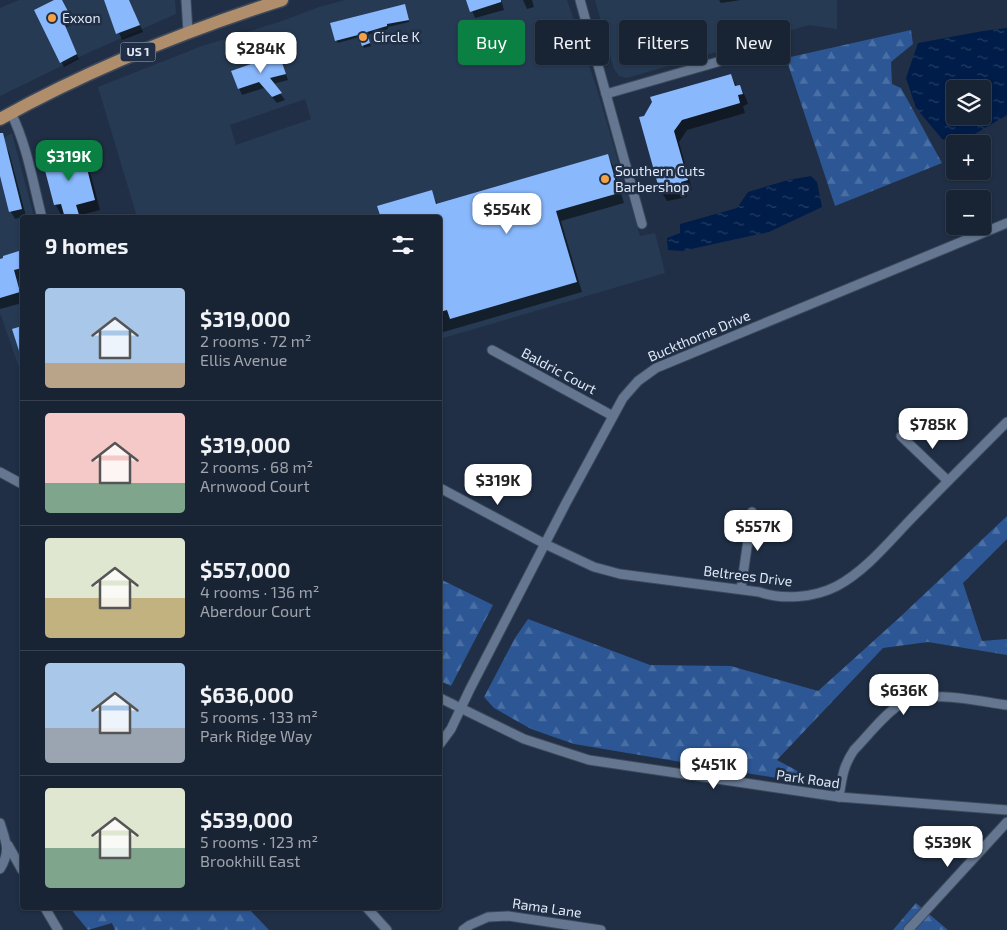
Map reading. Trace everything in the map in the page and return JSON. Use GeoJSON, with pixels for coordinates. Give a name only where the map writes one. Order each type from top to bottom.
{"type":"FeatureCollection","features":[{"type":"Feature","properties":{"kind":"main road","name":"US 1"},"geometry":{"type":"LineString","coordinates":[[5,116],[81,77],[188,32],[282,0]]}},
{"type":"Feature","properties":{"kind":"street"},"geometry":{"type":"LineString","coordinates":[[186,0],[188,32]]}},
{"type":"Feature","properties":{"kind":"street"},"geometry":{"type":"LineString","coordinates":[[580,0],[642,224]]}},
{"type":"Feature","properties":{"kind":"street"},"geometry":{"type":"LineString","coordinates":[[606,94],[717,62]]}},
{"type":"Feature","properties":{"kind":"street"},"geometry":{"type":"LineString","coordinates":[[5,116],[18,127],[41,215]]}},
{"type":"Feature","properties":{"kind":"street","name":"Buckthorne Drive"},"geometry":{"type":"LineString","coordinates":[[460,709],[613,416],[630,389],[647,373],[1007,223]]}},
{"type":"Feature","properties":{"kind":"street","name":"Baldric Court"},"geometry":{"type":"LineString","coordinates":[[492,350],[613,416]]}},
{"type":"Feature","properties":{"kind":"street","name":"Beltrees Drive"},"geometry":{"type":"LineString","coordinates":[[442,489],[545,544],[587,564],[611,572],[741,589],[768,595],[787,596],[822,592],[837,586],[851,577],[877,555],[1007,422]]}},
{"type":"Feature","properties":{"kind":"street"},"geometry":{"type":"LineString","coordinates":[[901,436],[948,481]]}},
{"type":"Feature","properties":{"kind":"street"},"geometry":{"type":"LineString","coordinates":[[0,472],[20,483]]}},
{"type":"Feature","properties":{"kind":"street"},"geometry":{"type":"LineString","coordinates":[[741,589],[752,512]]}},
{"type":"Feature","properties":{"kind":"street"},"geometry":{"type":"LineString","coordinates":[[839,797],[844,765],[849,757],[892,710],[900,704],[922,697],[935,696],[1007,705]]}},
{"type":"Feature","properties":{"kind":"street","name":"Park Road"},"geometry":{"type":"LineString","coordinates":[[442,699],[524,740],[589,760],[839,797],[1007,810]]}},
{"type":"Feature","properties":{"kind":"street"},"geometry":{"type":"LineString","coordinates":[[442,742],[460,709]]}},
{"type":"Feature","properties":{"kind":"street"},"geometry":{"type":"LineString","coordinates":[[908,930],[1007,822]]}},
{"type":"Feature","properties":{"kind":"street"},"geometry":{"type":"LineString","coordinates":[[0,823],[8,845],[20,866]]}},
{"type":"Feature","properties":{"kind":"street"},"geometry":{"type":"LineString","coordinates":[[0,869],[5,860],[8,845]]}},
{"type":"Feature","properties":{"kind":"street"},"geometry":{"type":"LineString","coordinates":[[46,910],[58,930]]}},
{"type":"Feature","properties":{"kind":"street"},"geometry":{"type":"LineString","coordinates":[[370,910],[387,930]]}},
{"type":"Feature","properties":{"kind":"street","name":"Rama Lane"},"geometry":{"type":"LineString","coordinates":[[463,930],[470,924],[488,917],[508,916],[601,930]]}},
{"type":"Feature","properties":{"kind":"shaded area"},"geometry":{"type":"Polygon","coordinates":[[[19,0],[175,0],[176,14],[92,51],[0,96],[0,8],[19,0]]]}},
{"type":"Feature","properties":{"kind":"shaded area"},"geometry":{"type":"Polygon","coordinates":[[[345,0],[567,0],[574,20],[535,20],[535,65],[589,65],[640,236],[655,233],[665,273],[442,338],[442,215],[136,215],[98,87],[202,46],[345,0]],[[305,99],[230,125],[236,145],[311,119],[305,99]]]}},
{"type":"Feature","properties":{"kind":"shaded area"},"geometry":{"type":"Polygon","coordinates":[[[595,0],[837,0],[837,29],[809,25],[790,31],[790,20],[717,20],[717,52],[707,55],[707,20],[619,20],[619,65],[672,65],[627,78],[619,76],[614,69],[609,51],[609,20],[601,20],[595,0]]]}},
{"type":"Feature","properties":{"kind":"shaded area"},"geometry":{"type":"Polygon","coordinates":[[[12,133],[33,215],[20,215],[20,370],[0,313],[0,140],[12,133]]]}},
{"type":"Feature","properties":{"kind":"green space"},"geometry":{"type":"Polygon","coordinates":[[[911,30],[913,44],[891,62],[892,84],[901,88],[942,163],[835,206],[788,65],[790,65],[790,57],[911,30]]]}},
{"type":"Feature","properties":{"kind":"green space"},"geometry":{"type":"Polygon","coordinates":[[[1007,516],[1007,539],[963,583],[982,641],[1007,639],[1007,655],[928,642],[883,648],[777,760],[803,774],[800,782],[574,744],[531,729],[494,708],[484,697],[515,638],[528,619],[650,665],[731,666],[818,691],[1007,516]]]}},
{"type":"Feature","properties":{"kind":"green space"},"geometry":{"type":"Polygon","coordinates":[[[442,580],[493,605],[451,686],[442,682],[442,580]]]}},
{"type":"Feature","properties":{"kind":"green space"},"geometry":{"type":"Polygon","coordinates":[[[916,903],[948,930],[893,930],[916,903]]]}},
{"type":"Feature","properties":{"kind":"green space"},"geometry":{"type":"Polygon","coordinates":[[[72,910],[250,910],[269,930],[115,930],[112,923],[88,930],[72,910]]]}},
{"type":"Feature","properties":{"kind":"water"},"geometry":{"type":"Polygon","coordinates":[[[1007,28],[1007,115],[991,124],[991,80],[946,80],[946,125],[990,125],[973,135],[946,135],[946,140],[942,139],[916,108],[906,78],[918,43],[1007,28]]]}},
{"type":"Feature","properties":{"kind":"water"},"geometry":{"type":"Polygon","coordinates":[[[811,176],[817,182],[822,207],[769,232],[682,251],[668,250],[667,238],[680,233],[680,224],[737,208],[748,192],[788,180],[811,176]]]}},
{"type":"Feature","properties":{"kind":"building"},"geometry":{"type":"Polygon","coordinates":[[[54,0],[62,0],[72,19],[64,23],[77,54],[60,63],[34,10],[54,0]]]}},
{"type":"Feature","properties":{"kind":"building"},"geometry":{"type":"Polygon","coordinates":[[[104,0],[129,0],[140,25],[116,34],[104,0]]]}},
{"type":"Feature","properties":{"kind":"building"},"geometry":{"type":"Polygon","coordinates":[[[466,0],[501,0],[501,2],[470,12],[466,0]]]}},
{"type":"Feature","properties":{"kind":"building"},"geometry":{"type":"Polygon","coordinates":[[[405,4],[409,20],[387,24],[387,26],[367,32],[370,43],[362,46],[358,35],[335,41],[330,23],[405,4]]]}},
{"type":"Feature","properties":{"kind":"building"},"geometry":{"type":"Polygon","coordinates":[[[279,54],[286,74],[270,78],[282,93],[272,97],[259,82],[238,89],[231,71],[279,54]]]}},
{"type":"Feature","properties":{"kind":"building"},"geometry":{"type":"Polygon","coordinates":[[[731,74],[735,86],[740,85],[743,94],[738,95],[740,103],[682,120],[674,131],[688,180],[681,182],[682,186],[660,192],[639,117],[644,116],[652,102],[650,97],[731,74]]]}},
{"type":"Feature","properties":{"kind":"building"},"geometry":{"type":"Polygon","coordinates":[[[0,133],[3,133],[22,209],[9,212],[0,176],[0,133]]]}},
{"type":"Feature","properties":{"kind":"building"},"geometry":{"type":"Polygon","coordinates":[[[82,149],[95,200],[76,205],[79,215],[64,215],[61,204],[54,205],[42,159],[82,149]]]}},
{"type":"Feature","properties":{"kind":"building"},"geometry":{"type":"Polygon","coordinates":[[[608,154],[619,193],[556,211],[577,282],[450,319],[447,310],[442,311],[442,215],[380,215],[377,206],[432,190],[436,204],[608,154]]]}},
{"type":"Feature","properties":{"kind":"building"},"geometry":{"type":"Polygon","coordinates":[[[20,251],[20,268],[14,270],[20,292],[0,298],[0,259],[3,256],[20,251]]]}},
{"type":"Feature","properties":{"kind":"building"},"geometry":{"type":"Polygon","coordinates":[[[20,327],[20,354],[12,329],[20,327]]]}},
{"type":"Feature","properties":{"kind":"place","name":"Exxon"},"geometry":{"type":"Point","coordinates":[52,18]}},
{"type":"Feature","properties":{"kind":"place","name":"Circle K"},"geometry":{"type":"Point","coordinates":[363,37]}},
{"type":"Feature","properties":{"kind":"place","name":"Southern Cuts Barbershop"},"geometry":{"type":"Point","coordinates":[605,179]}}]}
